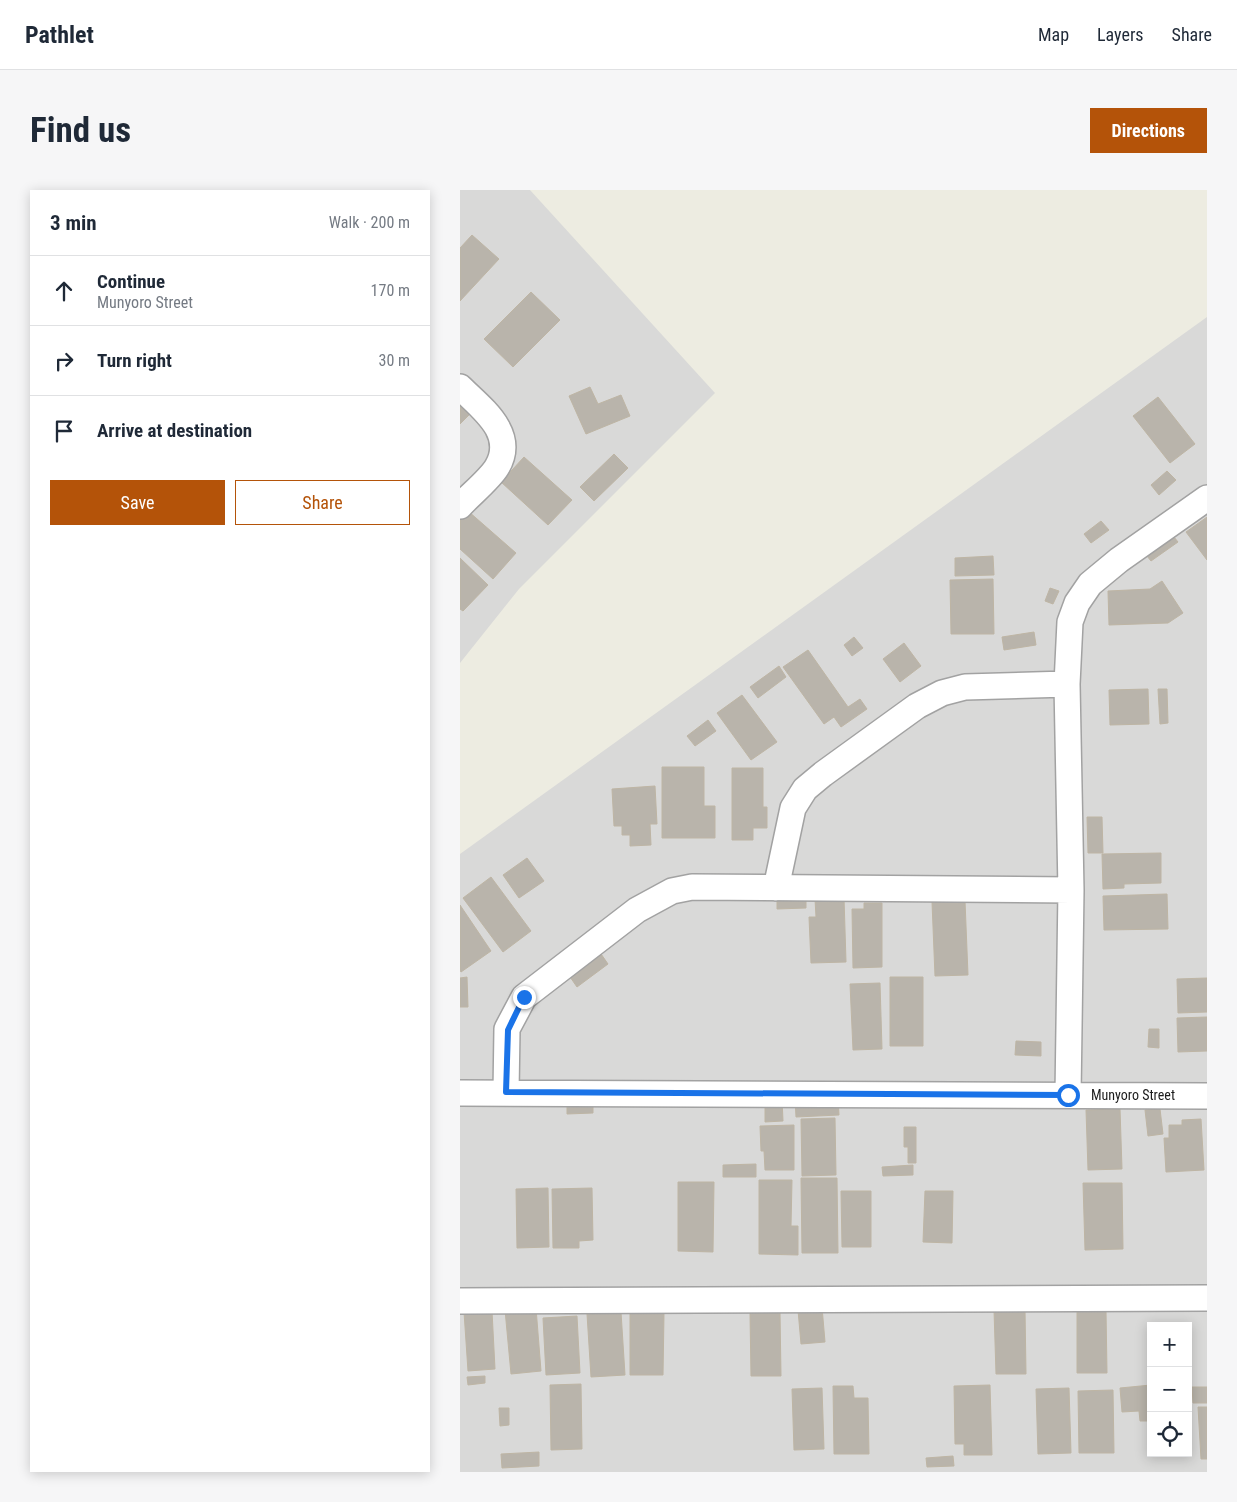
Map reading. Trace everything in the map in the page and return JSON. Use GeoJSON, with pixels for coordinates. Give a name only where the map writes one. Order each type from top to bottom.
{"type":"FeatureCollection","features":[{"type":"Feature","properties":{"kind":"street"},"geometry":{"type":"LineString","coordinates":[[460,387],[494,420],[502,434],[503,449],[497,467],[460,506]]}},
{"type":"Feature","properties":{"kind":"street"},"geometry":{"type":"LineString","coordinates":[[1068,1095],[1071,890],[1067,684],[1070,622],[1076,604],[1090,584],[1119,560],[1207,498]]}},
{"type":"Feature","properties":{"kind":"street"},"geometry":{"type":"LineString","coordinates":[[776,888],[793,808],[804,789],[917,706],[942,693],[965,687],[1067,684]]}},
{"type":"Feature","properties":{"kind":"street"},"geometry":{"type":"LineString","coordinates":[[506,1092],[508,1030],[524,997],[540,982],[637,910],[672,891],[692,887],[1071,890]]}},
{"type":"Feature","properties":{"kind":"street","name":"Munyoro Street"},"geometry":{"type":"LineString","coordinates":[[460,1093],[1207,1096]]}},
{"type":"Feature","properties":{"kind":"street"},"geometry":{"type":"LineString","coordinates":[[460,1301],[1207,1298]]}},
{"type":"Feature","properties":{"kind":"shaded area"},"geometry":{"type":"Polygon","coordinates":[[[460,190],[530,190],[715,393],[519,589],[460,663],[460,190]]]}},
{"type":"Feature","properties":{"kind":"shaded area"},"geometry":{"type":"Polygon","coordinates":[[[1207,317],[1207,1472],[460,1472],[460,854],[1207,317]]]}},
{"type":"Feature","properties":{"kind":"building"},"geometry":{"type":"Polygon","coordinates":[[[472,235],[499,259],[460,301],[460,248],[472,235]]]}},
{"type":"Feature","properties":{"kind":"building"},"geometry":{"type":"Polygon","coordinates":[[[531,292],[560,320],[513,367],[484,339],[531,292]]]}},
{"type":"Feature","properties":{"kind":"building"},"geometry":{"type":"Polygon","coordinates":[[[590,387],[598,404],[621,395],[630,416],[586,434],[569,396],[590,387]]]}},
{"type":"Feature","properties":{"kind":"building"},"geometry":{"type":"Polygon","coordinates":[[[1158,397],[1195,444],[1170,463],[1133,416],[1158,397]]]}},
{"type":"Feature","properties":{"kind":"building"},"geometry":{"type":"Polygon","coordinates":[[[460,402],[471,413],[460,424],[460,402]]]}},
{"type":"Feature","properties":{"kind":"building"},"geometry":{"type":"Polygon","coordinates":[[[614,454],[628,468],[594,501],[580,487],[614,454]]]}},
{"type":"Feature","properties":{"kind":"building"},"geometry":{"type":"Polygon","coordinates":[[[524,457],[572,500],[548,525],[501,482],[524,457]]]}},
{"type":"Feature","properties":{"kind":"building"},"geometry":{"type":"Polygon","coordinates":[[[1167,471],[1176,480],[1159,495],[1151,485],[1167,471]]]}},
{"type":"Feature","properties":{"kind":"building"},"geometry":{"type":"Polygon","coordinates":[[[468,511],[516,553],[493,579],[460,549],[460,519],[468,511]]]}},
{"type":"Feature","properties":{"kind":"building"},"geometry":{"type":"Polygon","coordinates":[[[1207,517],[1207,560],[1186,532],[1207,517]]]}},
{"type":"Feature","properties":{"kind":"building"},"geometry":{"type":"Polygon","coordinates":[[[1101,521],[1109,530],[1091,543],[1084,534],[1101,521]]]}},
{"type":"Feature","properties":{"kind":"building"},"geometry":{"type":"Polygon","coordinates":[[[1170,532],[1178,542],[1151,561],[1143,551],[1170,532]]]}},
{"type":"Feature","properties":{"kind":"building"},"geometry":{"type":"Polygon","coordinates":[[[993,556],[994,575],[955,576],[955,558],[993,556]]]}},
{"type":"Feature","properties":{"kind":"building"},"geometry":{"type":"Polygon","coordinates":[[[460,558],[488,585],[463,611],[460,609],[460,558]]]}},
{"type":"Feature","properties":{"kind":"building"},"geometry":{"type":"Polygon","coordinates":[[[993,579],[994,634],[951,634],[950,580],[993,579]]]}},
{"type":"Feature","properties":{"kind":"building"},"geometry":{"type":"Polygon","coordinates":[[[1162,581],[1183,613],[1168,623],[1109,625],[1108,591],[1150,589],[1162,581]]]}},
{"type":"Feature","properties":{"kind":"building"},"geometry":{"type":"Polygon","coordinates":[[[1050,588],[1059,591],[1053,604],[1045,601],[1050,588]]]}},
{"type":"Feature","properties":{"kind":"building"},"geometry":{"type":"Polygon","coordinates":[[[1034,632],[1036,645],[1004,650],[1002,637],[1034,632]]]}},
{"type":"Feature","properties":{"kind":"building"},"geometry":{"type":"Polygon","coordinates":[[[854,637],[863,648],[852,656],[844,645],[854,637]]]}},
{"type":"Feature","properties":{"kind":"building"},"geometry":{"type":"Polygon","coordinates":[[[904,643],[921,666],[900,682],[883,659],[904,643]]]}},
{"type":"Feature","properties":{"kind":"building"},"geometry":{"type":"Polygon","coordinates":[[[808,650],[848,707],[860,699],[867,709],[841,727],[834,717],[824,724],[783,667],[808,650]]]}},
{"type":"Feature","properties":{"kind":"building"},"geometry":{"type":"Polygon","coordinates":[[[779,666],[786,677],[758,698],[750,687],[779,666]]]}},
{"type":"Feature","properties":{"kind":"building"},"geometry":{"type":"Polygon","coordinates":[[[1148,689],[1149,724],[1110,725],[1109,690],[1148,689]]]}},
{"type":"Feature","properties":{"kind":"building"},"geometry":{"type":"Polygon","coordinates":[[[1158,689],[1167,689],[1168,723],[1160,724],[1158,689]]]}},
{"type":"Feature","properties":{"kind":"building"},"geometry":{"type":"Polygon","coordinates":[[[742,695],[777,742],[751,760],[717,713],[742,695]]]}},
{"type":"Feature","properties":{"kind":"building"},"geometry":{"type":"Polygon","coordinates":[[[708,720],[716,731],[695,746],[687,736],[708,720]]]}},
{"type":"Feature","properties":{"kind":"building"},"geometry":{"type":"Polygon","coordinates":[[[662,767],[704,767],[704,806],[715,806],[715,838],[662,838],[662,767]]]}},
{"type":"Feature","properties":{"kind":"building"},"geometry":{"type":"Polygon","coordinates":[[[732,768],[763,768],[763,807],[767,807],[767,828],[753,828],[753,840],[732,840],[732,768]]]}},
{"type":"Feature","properties":{"kind":"building"},"geometry":{"type":"Polygon","coordinates":[[[655,786],[657,824],[650,824],[651,845],[630,846],[630,835],[622,835],[622,826],[614,826],[612,789],[655,786]]]}},
{"type":"Feature","properties":{"kind":"building"},"geometry":{"type":"Polygon","coordinates":[[[1087,817],[1102,817],[1103,853],[1088,853],[1087,817]]]}},
{"type":"Feature","properties":{"kind":"building"},"geometry":{"type":"Polygon","coordinates":[[[1161,853],[1161,883],[1124,884],[1124,888],[1103,889],[1102,854],[1161,853]]]}},
{"type":"Feature","properties":{"kind":"building"},"geometry":{"type":"Polygon","coordinates":[[[527,858],[544,881],[519,898],[503,875],[527,858]]]}},
{"type":"Feature","properties":{"kind":"building"},"geometry":{"type":"Polygon","coordinates":[[[491,877],[531,931],[503,952],[463,898],[491,877]]]}},
{"type":"Feature","properties":{"kind":"building"},"geometry":{"type":"Polygon","coordinates":[[[1167,894],[1168,929],[1104,930],[1103,896],[1167,894]]]}},
{"type":"Feature","properties":{"kind":"building"},"geometry":{"type":"Polygon","coordinates":[[[806,896],[806,908],[777,909],[777,897],[806,896]]]}},
{"type":"Feature","properties":{"kind":"building"},"geometry":{"type":"Polygon","coordinates":[[[844,898],[846,962],[811,963],[809,917],[816,917],[815,899],[844,898]]]}},
{"type":"Feature","properties":{"kind":"building"},"geometry":{"type":"Polygon","coordinates":[[[965,901],[968,975],[935,976],[932,902],[965,901]]]}},
{"type":"Feature","properties":{"kind":"building"},"geometry":{"type":"Polygon","coordinates":[[[864,903],[882,903],[882,967],[853,968],[852,909],[864,909],[864,903]]]}},
{"type":"Feature","properties":{"kind":"building"},"geometry":{"type":"Polygon","coordinates":[[[460,905],[491,951],[461,972],[460,970],[460,905]]]}},
{"type":"Feature","properties":{"kind":"building"},"geometry":{"type":"Polygon","coordinates":[[[599,951],[608,964],[577,987],[568,974],[599,951]]]}},
{"type":"Feature","properties":{"kind":"building"},"geometry":{"type":"Polygon","coordinates":[[[467,977],[468,1007],[460,1007],[460,978],[467,977]]]}},
{"type":"Feature","properties":{"kind":"building"},"geometry":{"type":"Polygon","coordinates":[[[890,977],[923,977],[923,1046],[890,1046],[890,977]]]}},
{"type":"Feature","properties":{"kind":"building"},"geometry":{"type":"Polygon","coordinates":[[[1207,978],[1207,1012],[1178,1013],[1177,979],[1207,978]]]}},
{"type":"Feature","properties":{"kind":"building"},"geometry":{"type":"Polygon","coordinates":[[[880,983],[882,1049],[853,1050],[850,984],[880,983]]]}},
{"type":"Feature","properties":{"kind":"building"},"geometry":{"type":"Polygon","coordinates":[[[1207,1017],[1207,1051],[1178,1052],[1177,1018],[1207,1017]]]}},
{"type":"Feature","properties":{"kind":"building"},"geometry":{"type":"Polygon","coordinates":[[[1149,1029],[1159,1029],[1159,1048],[1148,1047],[1149,1029]]]}},
{"type":"Feature","properties":{"kind":"building"},"geometry":{"type":"Polygon","coordinates":[[[1016,1041],[1041,1042],[1041,1056],[1015,1055],[1016,1041]]]}},
{"type":"Feature","properties":{"kind":"building"},"geometry":{"type":"Polygon","coordinates":[[[838,1098],[839,1115],[796,1117],[795,1099],[838,1098]]]}},
{"type":"Feature","properties":{"kind":"building"},"geometry":{"type":"Polygon","coordinates":[[[782,1099],[783,1121],[765,1122],[765,1100],[782,1099]]]}},
{"type":"Feature","properties":{"kind":"building"},"geometry":{"type":"Polygon","coordinates":[[[593,1100],[593,1113],[567,1114],[567,1101],[593,1100]]]}},
{"type":"Feature","properties":{"kind":"building"},"geometry":{"type":"Polygon","coordinates":[[[1120,1109],[1122,1169],[1088,1170],[1086,1110],[1120,1109]]]}},
{"type":"Feature","properties":{"kind":"building"},"geometry":{"type":"Polygon","coordinates":[[[1160,1109],[1163,1134],[1148,1136],[1145,1110],[1160,1109]]]}},
{"type":"Feature","properties":{"kind":"building"},"geometry":{"type":"Polygon","coordinates":[[[835,1118],[836,1175],[802,1176],[801,1119],[835,1118]]]}},
{"type":"Feature","properties":{"kind":"building"},"geometry":{"type":"Polygon","coordinates":[[[1201,1119],[1204,1170],[1166,1172],[1164,1138],[1169,1138],[1169,1125],[1182,1125],[1182,1120],[1201,1119]]]}},
{"type":"Feature","properties":{"kind":"building"},"geometry":{"type":"Polygon","coordinates":[[[794,1125],[794,1170],[765,1170],[764,1151],[761,1151],[760,1126],[794,1125]]]}},
{"type":"Feature","properties":{"kind":"building"},"geometry":{"type":"Polygon","coordinates":[[[904,1127],[916,1127],[916,1163],[908,1163],[908,1147],[904,1147],[904,1127]]]}},
{"type":"Feature","properties":{"kind":"building"},"geometry":{"type":"Polygon","coordinates":[[[756,1164],[756,1177],[723,1177],[723,1165],[756,1164]]]}},
{"type":"Feature","properties":{"kind":"building"},"geometry":{"type":"Polygon","coordinates":[[[913,1165],[913,1175],[883,1176],[882,1167],[913,1165]]]}},
{"type":"Feature","properties":{"kind":"building"},"geometry":{"type":"Polygon","coordinates":[[[801,1178],[837,1178],[838,1253],[802,1253],[801,1178]]]}},
{"type":"Feature","properties":{"kind":"building"},"geometry":{"type":"Polygon","coordinates":[[[759,1180],[792,1180],[791,1226],[798,1226],[798,1255],[759,1254],[759,1180]]]}},
{"type":"Feature","properties":{"kind":"building"},"geometry":{"type":"Polygon","coordinates":[[[678,1182],[714,1182],[713,1252],[678,1251],[678,1182]]]}},
{"type":"Feature","properties":{"kind":"building"},"geometry":{"type":"Polygon","coordinates":[[[1083,1183],[1122,1183],[1123,1249],[1085,1250],[1083,1183]]]}},
{"type":"Feature","properties":{"kind":"building"},"geometry":{"type":"Polygon","coordinates":[[[548,1188],[549,1247],[517,1248],[516,1189],[548,1188]]]}},
{"type":"Feature","properties":{"kind":"building"},"geometry":{"type":"Polygon","coordinates":[[[592,1188],[593,1240],[579,1241],[579,1248],[553,1248],[552,1189],[592,1188]]]}},
{"type":"Feature","properties":{"kind":"building"},"geometry":{"type":"Polygon","coordinates":[[[841,1191],[871,1191],[871,1247],[842,1247],[841,1191]]]}},
{"type":"Feature","properties":{"kind":"building"},"geometry":{"type":"Polygon","coordinates":[[[925,1191],[953,1191],[952,1243],[923,1242],[925,1191]]]}},
{"type":"Feature","properties":{"kind":"building"},"geometry":{"type":"Polygon","coordinates":[[[822,1307],[825,1342],[801,1344],[798,1310],[822,1307]]]}},
{"type":"Feature","properties":{"kind":"building"},"geometry":{"type":"Polygon","coordinates":[[[536,1308],[541,1371],[511,1374],[505,1310],[536,1308]]]}},
{"type":"Feature","properties":{"kind":"building"},"geometry":{"type":"Polygon","coordinates":[[[994,1310],[1025,1310],[1026,1374],[996,1374],[994,1310]]]}},
{"type":"Feature","properties":{"kind":"building"},"geometry":{"type":"Polygon","coordinates":[[[492,1311],[495,1369],[468,1371],[464,1312],[492,1311]]]}},
{"type":"Feature","properties":{"kind":"building"},"geometry":{"type":"Polygon","coordinates":[[[1077,1311],[1106,1311],[1107,1373],[1077,1373],[1077,1311]]]}},
{"type":"Feature","properties":{"kind":"building"},"geometry":{"type":"Polygon","coordinates":[[[621,1312],[625,1375],[591,1377],[587,1314],[621,1312]]]}},
{"type":"Feature","properties":{"kind":"building"},"geometry":{"type":"Polygon","coordinates":[[[630,1313],[664,1313],[663,1375],[630,1375],[630,1313]]]}},
{"type":"Feature","properties":{"kind":"building"},"geometry":{"type":"Polygon","coordinates":[[[750,1313],[780,1313],[781,1376],[751,1376],[750,1313]]]}},
{"type":"Feature","properties":{"kind":"building"},"geometry":{"type":"Polygon","coordinates":[[[577,1316],[580,1373],[546,1375],[543,1318],[577,1316]]]}},
{"type":"Feature","properties":{"kind":"building"},"geometry":{"type":"Polygon","coordinates":[[[485,1376],[485,1383],[468,1385],[467,1377],[485,1376]]]}},
{"type":"Feature","properties":{"kind":"building"},"geometry":{"type":"Polygon","coordinates":[[[581,1384],[582,1449],[551,1450],[550,1385],[581,1384]]]}},
{"type":"Feature","properties":{"kind":"building"},"geometry":{"type":"Polygon","coordinates":[[[990,1385],[992,1455],[964,1455],[964,1444],[955,1444],[954,1386],[990,1385]]]}},
{"type":"Feature","properties":{"kind":"building"},"geometry":{"type":"Polygon","coordinates":[[[1147,1385],[1147,1421],[1140,1421],[1139,1411],[1122,1412],[1120,1388],[1147,1385]]]}},
{"type":"Feature","properties":{"kind":"building"},"geometry":{"type":"Polygon","coordinates":[[[833,1386],[853,1386],[854,1398],[868,1398],[869,1454],[834,1454],[833,1386]]]}},
{"type":"Feature","properties":{"kind":"building"},"geometry":{"type":"Polygon","coordinates":[[[1192,1387],[1207,1387],[1207,1403],[1193,1403],[1192,1387]]]}},
{"type":"Feature","properties":{"kind":"building"},"geometry":{"type":"Polygon","coordinates":[[[822,1388],[824,1449],[794,1450],[792,1389],[822,1388]]]}},
{"type":"Feature","properties":{"kind":"building"},"geometry":{"type":"Polygon","coordinates":[[[1069,1388],[1071,1453],[1038,1454],[1036,1389],[1069,1388]]]}},
{"type":"Feature","properties":{"kind":"building"},"geometry":{"type":"Polygon","coordinates":[[[1113,1390],[1114,1453],[1079,1453],[1078,1391],[1113,1390]]]}},
{"type":"Feature","properties":{"kind":"building"},"geometry":{"type":"Polygon","coordinates":[[[1198,1407],[1207,1407],[1207,1459],[1201,1459],[1198,1407]]]}},
{"type":"Feature","properties":{"kind":"building"},"geometry":{"type":"Polygon","coordinates":[[[499,1408],[509,1408],[509,1425],[500,1426],[499,1408]]]}},
{"type":"Feature","properties":{"kind":"building"},"geometry":{"type":"Polygon","coordinates":[[[539,1452],[539,1466],[502,1468],[501,1454],[539,1452]]]}},
{"type":"Feature","properties":{"kind":"building"},"geometry":{"type":"Polygon","coordinates":[[[953,1456],[954,1466],[927,1467],[926,1458],[953,1456]]]}},
{"type":"Feature","properties":{"kind":"route"},"geometry":{"type":"LineString","coordinates":[[524,997],[515,1011],[508,1030],[506,1092],[1068,1095]]}}]}
